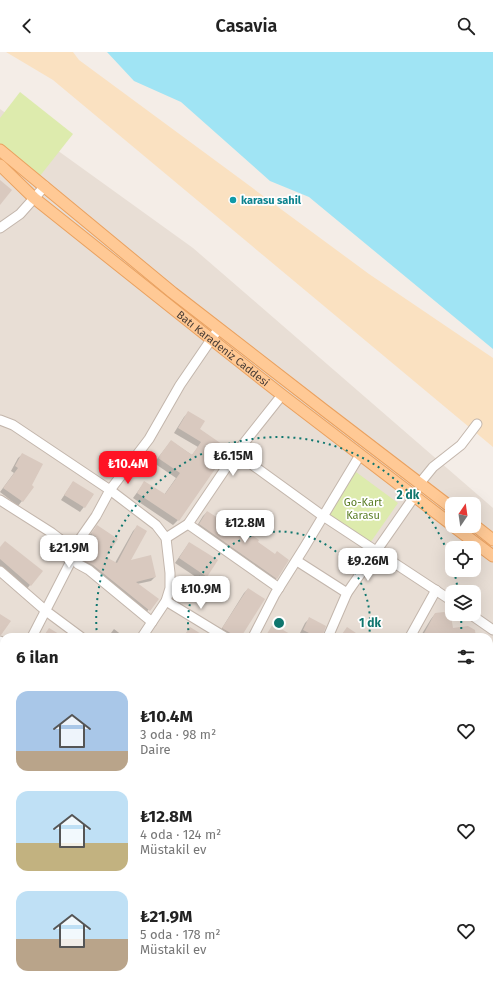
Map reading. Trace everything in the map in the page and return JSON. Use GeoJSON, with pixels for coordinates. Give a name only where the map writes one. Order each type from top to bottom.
{"type":"FeatureCollection","features":[{"type":"Feature","properties":{"kind":"main road","name":"Batı Karadeniz Caddesi"},"geometry":{"type":"LineString","coordinates":[[0,150],[173,293],[445,502]]}},
{"type":"Feature","properties":{"kind":"main road","name":"Batı Karadeniz Caddesi"},"geometry":{"type":"LineString","coordinates":[[0,165],[34,198],[282,395],[445,520]]}},
{"type":"Feature","properties":{"kind":"main road"},"geometry":{"type":"LineString","coordinates":[[481,531],[493,540]]}},
{"type":"Feature","properties":{"kind":"main road","name":"Batı Karadeniz Caddesi"},"geometry":{"type":"LineString","coordinates":[[462,533],[493,556]]}},
{"type":"Feature","properties":{"kind":"street"},"geometry":{"type":"LineString","coordinates":[[0,228],[20,214],[45,186]]}},
{"type":"Feature","properties":{"kind":"street"},"geometry":{"type":"LineString","coordinates":[[34,633],[71,561],[73,549],[96,516],[110,490],[149,439],[180,385],[219,328]]}},
{"type":"Feature","properties":{"kind":"street"},"geometry":{"type":"LineString","coordinates":[[166,538],[188,524],[236,453],[282,395]]}},
{"type":"Feature","properties":{"kind":"street"},"geometry":{"type":"LineString","coordinates":[[0,420],[13,426],[110,490],[156,525],[166,538],[170,588],[166,601],[145,633]]}},
{"type":"Feature","properties":{"kind":"street"},"geometry":{"type":"LineString","coordinates":[[420,482],[433,467],[461,445],[477,424]]}},
{"type":"Feature","properties":{"kind":"street"},"geometry":{"type":"LineString","coordinates":[[236,453],[323,516],[445,596]]}},
{"type":"Feature","properties":{"kind":"street"},"geometry":{"type":"LineString","coordinates":[[255,633],[279,588],[297,561],[360,455]]}},
{"type":"Feature","properties":{"kind":"street"},"geometry":{"type":"LineString","coordinates":[[330,633],[347,593],[414,497]]}},
{"type":"Feature","properties":{"kind":"street"},"geometry":{"type":"LineString","coordinates":[[0,500],[52,533],[73,549],[78,564],[89,570],[152,622]]}},
{"type":"Feature","properties":{"kind":"street"},"geometry":{"type":"LineString","coordinates":[[188,524],[279,588]]}},
{"type":"Feature","properties":{"kind":"street"},"geometry":{"type":"LineString","coordinates":[[297,561],[347,593]]}},
{"type":"Feature","properties":{"kind":"street"},"geometry":{"type":"LineString","coordinates":[[0,571],[46,611],[76,633]]}},
{"type":"Feature","properties":{"kind":"street"},"geometry":{"type":"LineString","coordinates":[[412,633],[436,590]]}},
{"type":"Feature","properties":{"kind":"street"},"geometry":{"type":"LineString","coordinates":[[166,601],[218,633]]}},
{"type":"Feature","properties":{"kind":"street"},"geometry":{"type":"LineString","coordinates":[[481,621],[493,629]]}},
{"type":"Feature","properties":{"kind":"shaded area"},"geometry":{"type":"Polygon","coordinates":[[[0,109],[193,248],[480,497],[445,497],[445,533],[481,533],[481,498],[493,508],[493,633],[0,633],[0,109]]]}},
{"type":"Feature","properties":{"kind":"green space"},"geometry":{"type":"Polygon","coordinates":[[[20,92],[73,134],[36,181],[0,152],[0,118],[20,92]]]}},
{"type":"Feature","properties":{"kind":"green space","name":"Go-Kart Karasu"},"geometry":{"type":"Polygon","coordinates":[[[356,472],[398,503],[370,543],[327,514],[356,472]]]}},
{"type":"Feature","properties":{"kind":"sand","name":"karasu sahil"},"geometry":{"type":"Polygon","coordinates":[[[6,52],[73,52],[79,60],[369,274],[493,358],[493,447],[53,80],[6,52]]]}},
{"type":"Feature","properties":{"kind":"water"},"geometry":{"type":"Polygon","coordinates":[[[107,52],[493,52],[493,349],[309,197],[270,181],[181,102],[134,81],[107,52]]]}},
{"type":"Feature","properties":{"kind":"building"},"geometry":{"type":"Polygon","coordinates":[[[0,180],[12,190],[0,205],[0,180]]]}},
{"type":"Feature","properties":{"kind":"building"},"geometry":{"type":"Polygon","coordinates":[[[188,411],[205,421],[200,429],[229,449],[179,521],[137,493],[144,481],[165,494],[180,473],[158,458],[171,440],[192,455],[201,442],[178,428],[188,411]]]}},
{"type":"Feature","properties":{"kind":"building"},"geometry":{"type":"Polygon","coordinates":[[[22,453],[43,464],[32,485],[34,487],[23,502],[3,488],[18,468],[15,466],[22,453]]]}},
{"type":"Feature","properties":{"kind":"building"},"geometry":{"type":"Polygon","coordinates":[[[73,481],[94,494],[85,508],[64,495],[73,481]]]}},
{"type":"Feature","properties":{"kind":"building"},"geometry":{"type":"Polygon","coordinates":[[[207,511],[218,518],[220,514],[259,540],[258,542],[275,554],[277,551],[289,560],[277,579],[199,524],[207,511]]]}},
{"type":"Feature","properties":{"kind":"building"},"geometry":{"type":"Polygon","coordinates":[[[97,525],[118,539],[106,557],[117,563],[137,525],[147,531],[131,560],[151,555],[156,577],[136,582],[159,599],[150,611],[93,565],[83,560],[82,556],[96,537],[91,534],[97,525]]]}},
{"type":"Feature","properties":{"kind":"building"},"geometry":{"type":"Polygon","coordinates":[[[5,541],[43,571],[31,586],[0,559],[0,547],[5,541]]]}},
{"type":"Feature","properties":{"kind":"building"},"geometry":{"type":"Polygon","coordinates":[[[189,542],[218,560],[207,577],[179,558],[189,542]]]}},
{"type":"Feature","properties":{"kind":"building"},"geometry":{"type":"Polygon","coordinates":[[[248,588],[265,599],[244,633],[230,633],[222,628],[248,588]]]}},
{"type":"Feature","properties":{"kind":"building"},"geometry":{"type":"Polygon","coordinates":[[[444,612],[445,621],[452,621],[453,628],[468,626],[475,630],[475,633],[424,633],[435,613],[444,612]]]}},
{"type":"Feature","properties":{"kind":"building"},"geometry":{"type":"Polygon","coordinates":[[[0,614],[11,621],[2,633],[0,633],[0,614]]]}},
{"type":"Feature","properties":{"kind":"building"},"geometry":{"type":"Polygon","coordinates":[[[309,617],[326,626],[323,633],[309,633],[303,630],[309,617]]]}},
{"type":"Feature","properties":{"kind":"building"},"geometry":{"type":"Polygon","coordinates":[[[273,624],[288,633],[267,633],[273,624]]]}},
{"type":"Feature","properties":{"kind":"building"},"geometry":{"type":"Polygon","coordinates":[[[190,627],[200,633],[186,633],[190,627]]]}},
{"type":"Feature","properties":{"kind":"building"},"geometry":{"type":"Polygon","coordinates":[[[347,627],[356,633],[343,633],[347,627]]]}},
{"type":"Feature","properties":{"kind":"building"},"geometry":{"type":"Polygon","coordinates":[[[49,628],[57,633],[46,633],[49,628]]]}},
{"type":"Feature","properties":{"kind":"place","name":"karasu sahil"},"geometry":{"type":"Point","coordinates":[233,200]}}]}
